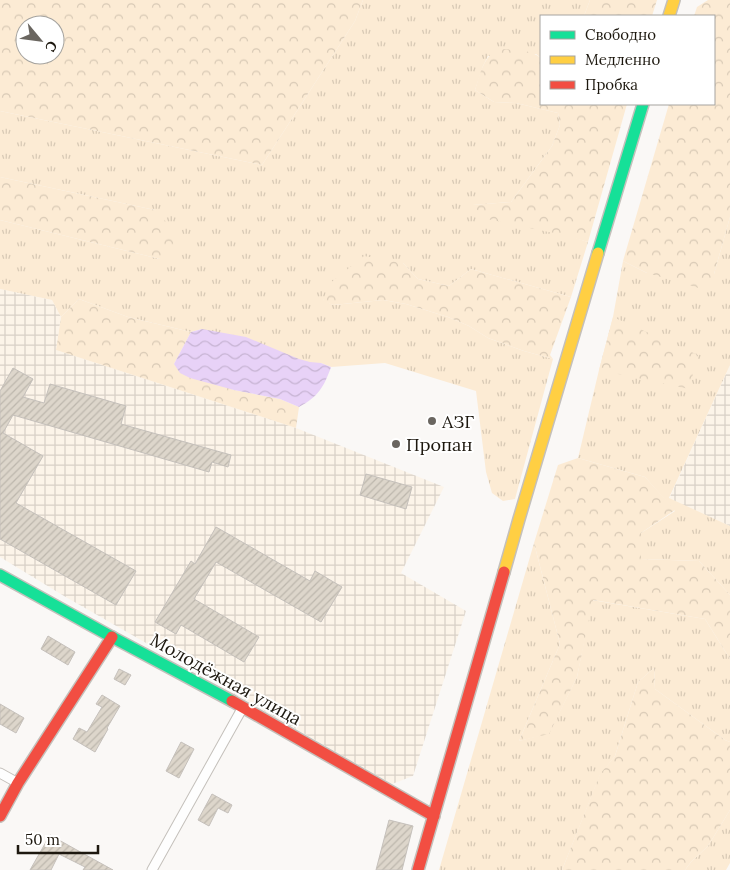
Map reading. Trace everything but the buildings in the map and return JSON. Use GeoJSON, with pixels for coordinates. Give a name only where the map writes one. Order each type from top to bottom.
{"type":"FeatureCollection","features":[{"type":"Feature","properties":{"kind":"main road"},"geometry":{"type":"LineString","coordinates":[[669,15],[674,0]]}},
{"type":"Feature","properties":{"kind":"main road"},"geometry":{"type":"LineString","coordinates":[[418,870],[519,519],[643,105]]}},
{"type":"Feature","properties":{"kind":"main road","name":"Молодёжная улица"},"geometry":{"type":"LineString","coordinates":[[0,575],[243,707],[434,816]]}},
{"type":"Feature","properties":{"kind":"main road"},"geometry":{"type":"LineString","coordinates":[[0,816],[18,783],[112,637]]}},
{"type":"Feature","properties":{"kind":"street"},"geometry":{"type":"LineString","coordinates":[[152,870],[243,707]]}},
{"type":"Feature","properties":{"kind":"street"},"geometry":{"type":"LineString","coordinates":[[0,772],[18,783]]}},
{"type":"Feature","properties":{"kind":"shaded area"},"geometry":{"type":"Polygon","coordinates":[[[0,289],[52,300],[61,317],[56,350],[296,428],[444,487],[401,573],[466,611],[413,776],[392,784],[64,596],[0,557],[0,289]]]}},
{"type":"Feature","properties":{"kind":"shaded area"},"geometry":{"type":"Polygon","coordinates":[[[730,365],[730,526],[669,499],[730,365]]]}},
{"type":"Feature","properties":{"kind":"green space"},"geometry":{"type":"Polygon","coordinates":[[[0,0],[363,0],[355,21],[262,165],[0,111],[0,0]]]}},
{"type":"Feature","properties":{"kind":"green space"},"geometry":{"type":"Polygon","coordinates":[[[363,0],[590,0],[584,15],[540,15],[540,57],[536,54],[488,56],[475,90],[494,102],[516,103],[558,113],[560,125],[552,146],[511,202],[473,205],[588,242],[571,297],[471,269],[449,286],[418,279],[403,263],[323,300],[333,305],[383,300],[406,304],[448,317],[469,326],[488,338],[553,359],[515,499],[503,501],[492,493],[486,472],[476,391],[385,363],[331,367],[321,363],[310,363],[202,329],[191,332],[128,317],[79,299],[61,317],[52,300],[0,289],[0,220],[160,259],[155,210],[0,177],[0,111],[262,165],[355,21],[363,0]]]}},
{"type":"Feature","properties":{"kind":"green space"},"geometry":{"type":"Polygon","coordinates":[[[590,0],[657,0],[652,15],[584,15],[590,0]]]}},
{"type":"Feature","properties":{"kind":"green space"},"geometry":{"type":"Polygon","coordinates":[[[708,0],[730,0],[730,217],[714,274],[702,289],[647,273],[623,261],[669,105],[715,105],[715,15],[694,15],[697,7],[708,0]]]}},
{"type":"Feature","properties":{"kind":"green space"},"geometry":{"type":"Polygon","coordinates":[[[496,49],[514,50],[525,51],[540,57],[540,105],[627,105],[588,242],[487,219],[472,205],[511,202],[552,146],[560,125],[558,113],[516,103],[494,102],[475,90],[480,73],[496,49]]]}},
{"type":"Feature","properties":{"kind":"green space"},"geometry":{"type":"Polygon","coordinates":[[[0,177],[155,210],[187,244],[160,259],[0,220],[0,177]]]}},
{"type":"Feature","properties":{"kind":"green space"},"geometry":{"type":"Polygon","coordinates":[[[730,217],[730,365],[669,498],[730,526],[730,595],[699,561],[641,559],[641,533],[675,511],[645,477],[578,458],[613,317],[623,261],[647,273],[714,274],[730,217]]]}},
{"type":"Feature","properties":{"kind":"green space"},"geometry":{"type":"Polygon","coordinates":[[[364,256],[403,263],[418,279],[449,286],[471,269],[571,297],[550,355],[553,359],[488,338],[469,326],[448,317],[406,304],[383,300],[333,305],[323,301],[329,284],[364,256]]]}},
{"type":"Feature","properties":{"kind":"green space"},"geometry":{"type":"Polygon","coordinates":[[[79,299],[128,317],[191,332],[174,364],[234,390],[280,399],[299,407],[296,428],[56,350],[61,317],[79,299]]]}},
{"type":"Feature","properties":{"kind":"green space"},"geometry":{"type":"Polygon","coordinates":[[[613,317],[698,355],[689,389],[599,370],[613,317]]]}},
{"type":"Feature","properties":{"kind":"green space"},"geometry":{"type":"Polygon","coordinates":[[[578,458],[645,477],[675,510],[641,533],[641,559],[699,561],[730,595],[730,659],[705,619],[593,600],[577,677],[549,734],[519,741],[560,644],[534,543],[558,465],[578,458]]]}},
{"type":"Feature","properties":{"kind":"green space"},"geometry":{"type":"Polygon","coordinates":[[[534,543],[560,644],[519,741],[549,733],[577,677],[592,600],[705,619],[730,659],[730,742],[655,689],[654,668],[638,682],[615,756],[600,775],[562,870],[439,870],[534,543]]]}},
{"type":"Feature","properties":{"kind":"green space"},"geometry":{"type":"Polygon","coordinates":[[[654,668],[655,689],[730,742],[730,810],[708,846],[685,870],[562,870],[600,774],[615,756],[638,682],[654,668]]]}},
{"type":"Feature","properties":{"kind":"green space"},"geometry":{"type":"Polygon","coordinates":[[[730,810],[730,863],[726,870],[685,870],[708,846],[730,810]]]}},
{"type":"Feature","properties":{"kind":"water"},"geometry":{"type":"Polygon","coordinates":[[[202,329],[246,337],[299,359],[331,367],[320,391],[299,407],[280,399],[234,390],[190,378],[180,373],[174,364],[191,332],[202,329]]]}},
{"type":"Feature","properties":{"kind":"traffic: fast"},"geometry":{"type":"LineString","coordinates":[[598,253],[643,105]]}},
{"type":"Feature","properties":{"kind":"traffic: fast"},"geometry":{"type":"LineString","coordinates":[[0,575],[232,701]]}},
{"type":"Feature","properties":{"kind":"traffic: slow"},"geometry":{"type":"LineString","coordinates":[[669,15],[674,0]]}},
{"type":"Feature","properties":{"kind":"traffic: slow"},"geometry":{"type":"LineString","coordinates":[[504,572],[598,253]]}},
{"type":"Feature","properties":{"kind":"traffic: jam"},"geometry":{"type":"LineString","coordinates":[[418,870],[504,572]]}},
{"type":"Feature","properties":{"kind":"traffic: jam"},"geometry":{"type":"LineString","coordinates":[[0,816],[18,783],[112,637]]}},
{"type":"Feature","properties":{"kind":"traffic: jam"},"geometry":{"type":"LineString","coordinates":[[232,701],[434,816]]}},
{"type":"Feature","properties":{"kind":"place","name":"АЗГ"},"geometry":{"type":"Point","coordinates":[432,421]}},
{"type":"Feature","properties":{"kind":"place","name":"Пропан"},"geometry":{"type":"Point","coordinates":[396,444]}}]}
